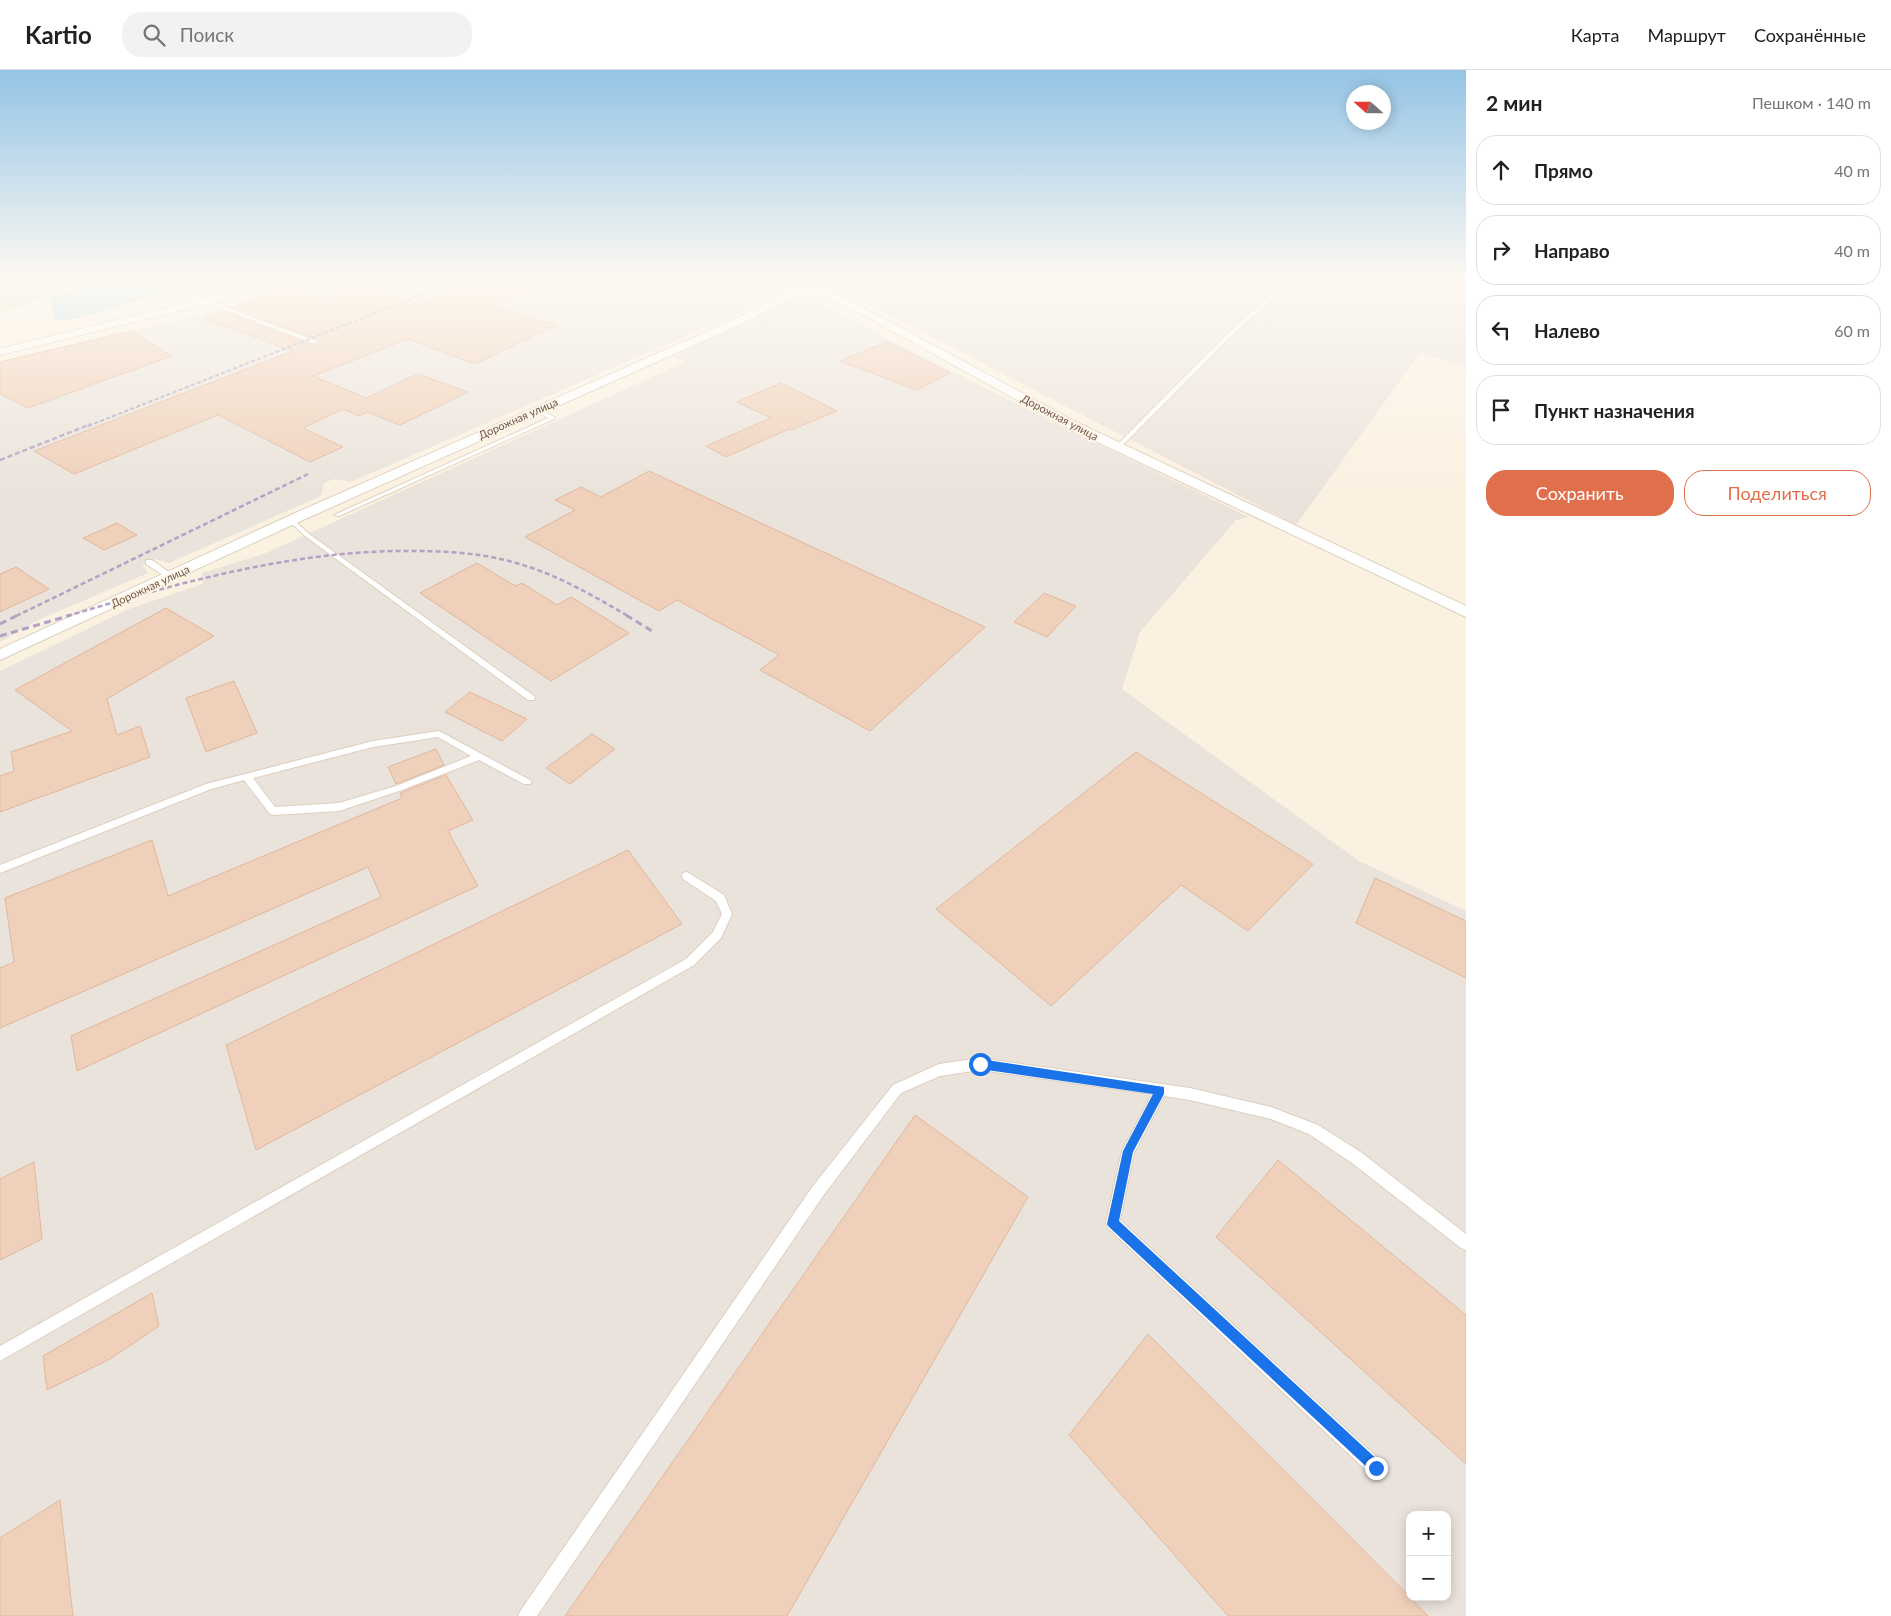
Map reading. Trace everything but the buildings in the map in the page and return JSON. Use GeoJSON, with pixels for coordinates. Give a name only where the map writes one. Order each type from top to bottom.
{"type":"FeatureCollection","features":[{"type":"Feature","properties":{"kind":"street","name":"Дорожная улица"},"geometry":{"type":"LineString","coordinates":[[0,655],[291,520],[671,351]]}},
{"type":"Feature","properties":{"kind":"street","name":"Дорожная улица"},"geometry":{"type":"LineString","coordinates":[[936,351],[1072,425],[1466,612]]}},
{"type":"Feature","properties":{"kind":"lane"},"geometry":{"type":"LineString","coordinates":[[1118,447],[1214,351]]}},
{"type":"Feature","properties":{"kind":"lane"},"geometry":{"type":"LineString","coordinates":[[337,515],[553,418],[538,410]]}},
{"type":"Feature","properties":{"kind":"lane"},"geometry":{"type":"LineString","coordinates":[[291,520],[307,534],[531,698]]}},
{"type":"Feature","properties":{"kind":"lane"},"geometry":{"type":"LineString","coordinates":[[149,562],[170,576]]}},
{"type":"Feature","properties":{"kind":"lane"},"geometry":{"type":"LineString","coordinates":[[0,869],[209,786],[373,744],[439,734],[526,782]]}},
{"type":"Feature","properties":{"kind":"lane"},"geometry":{"type":"LineString","coordinates":[[246,776],[273,811],[339,807],[399,788],[479,756]]}},
{"type":"Feature","properties":{"kind":"lane"},"geometry":{"type":"LineString","coordinates":[[0,1354],[690,962],[717,935],[727,914],[720,898],[687,876]]}},
{"type":"Feature","properties":{"kind":"lane"},"geometry":{"type":"LineString","coordinates":[[527,1616],[818,1191],[898,1089],[938,1070],[980,1064],[1190,1094],[1271,1113],[1313,1129],[1357,1158],[1466,1243]]}},
{"type":"Feature","properties":{"kind":"lane"},"geometry":{"type":"LineString","coordinates":[[1161,1090],[1128,1151],[1113,1224],[1376,1468]]}},
{"type":"Feature","properties":{"kind":"shaded area"},"geometry":{"type":"Polygon","coordinates":[[[46,351],[651,351],[351,482],[334,479],[324,483],[321,496],[169,563],[156,559],[142,565],[148,573],[36,621],[0,642],[0,362],[46,351]]]}},
{"type":"Feature","properties":{"kind":"shaded area"},"geometry":{"type":"Polygon","coordinates":[[[685,351],[912,351],[1249,517],[1236,520],[1140,632],[1122,689],[1359,861],[1466,911],[1466,1616],[0,1616],[0,671],[129,609],[203,584],[202,573],[266,553],[685,362],[673,357],[685,351]]]}},
{"type":"Feature","properties":{"kind":"shaded area"},"geometry":{"type":"Polygon","coordinates":[[[959,351],[1466,351],[1466,367],[1420,353],[1296,525],[959,351]]]}},
{"type":"Feature","properties":{"kind":"railway"},"geometry":{"type":"LineString","coordinates":[[88,426],[278,351]]}},
{"type":"Feature","properties":{"kind":"railway"},"geometry":{"type":"LineString","coordinates":[[0,460],[91,424]]}},
{"type":"Feature","properties":{"kind":"railway"},"geometry":{"type":"LineString","coordinates":[[16,616],[308,474]]}},
{"type":"Feature","properties":{"kind":"railway"},"geometry":{"type":"LineString","coordinates":[[67,616],[194,581],[280,562],[367,552],[411,551],[464,553],[516,563],[560,579],[628,616]]}},
{"type":"Feature","properties":{"kind":"railway"},"geometry":{"type":"LineString","coordinates":[[0,636],[71,615]]}},
{"type":"Feature","properties":{"kind":"railway"},"geometry":{"type":"LineString","coordinates":[[626,615],[652,631]]}},
{"type":"Feature","properties":{"kind":"railway"},"geometry":{"type":"LineString","coordinates":[[0,624],[16,616]]}},
{"type":"Feature","properties":{"kind":"route"},"geometry":{"type":"LineString","coordinates":[[980,1064],[1161,1090],[1128,1151],[1113,1224],[1376,1468]]}}]}
